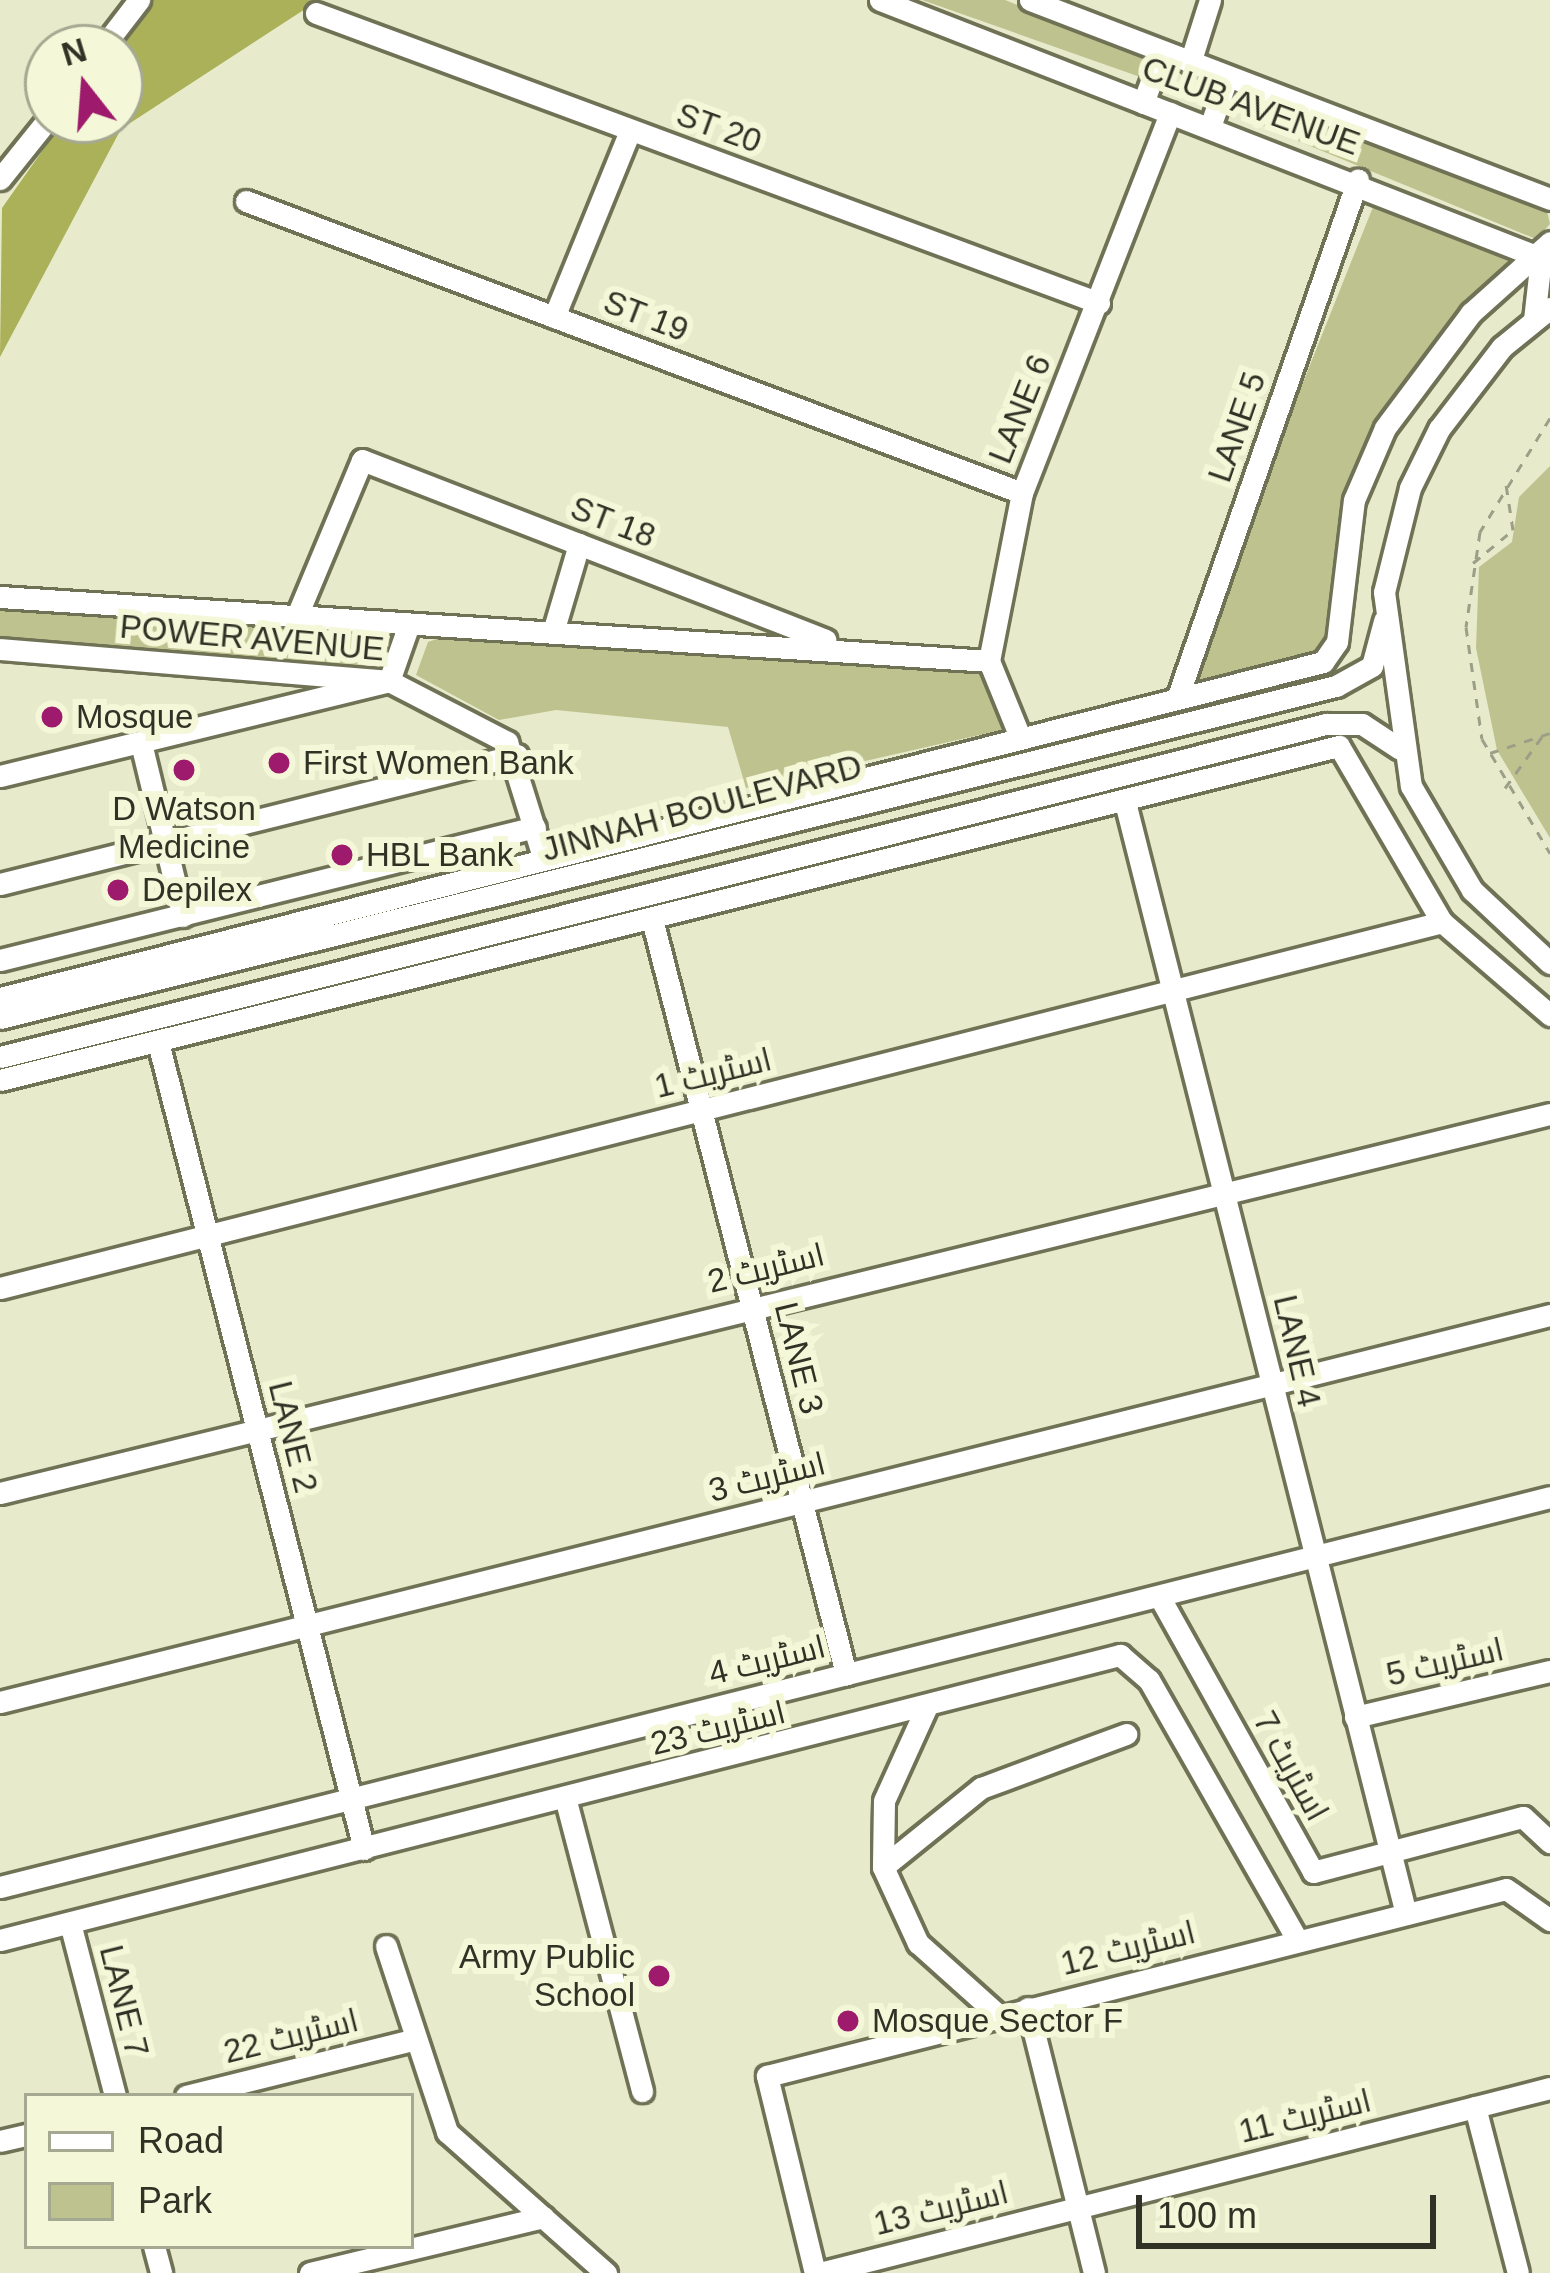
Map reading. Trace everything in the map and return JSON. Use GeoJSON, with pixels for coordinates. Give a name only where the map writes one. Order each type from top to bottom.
{"type":"FeatureCollection","features":[{"type":"Feature","properties":{"kind":"street"},"geometry":{"type":"LineString","coordinates":[[120,24],[139,0]]}},
{"type":"Feature","properties":{"kind":"street","name":"CLUB AVENUE"},"geometry":{"type":"LineString","coordinates":[[880,0],[1143,103],[1545,250]]}},
{"type":"Feature","properties":{"kind":"street","name":"CLUB AVENUE"},"geometry":{"type":"LineString","coordinates":[[1030,0],[1550,199]]}},
{"type":"Feature","properties":{"kind":"street"},"geometry":{"type":"LineString","coordinates":[[1190,63],[1210,0]]}},
{"type":"Feature","properties":{"kind":"street","name":"ST 20"},"geometry":{"type":"LineString","coordinates":[[316,13],[1100,303]]}},
{"type":"Feature","properties":{"kind":"street"},"geometry":{"type":"LineString","coordinates":[[1143,103],[1162,52]]}},
{"type":"Feature","properties":{"kind":"street"},"geometry":{"type":"LineString","coordinates":[[1210,127],[1227,78]]}},
{"type":"Feature","properties":{"kind":"street","name":"LANE 6"},"geometry":{"type":"LineString","coordinates":[[989,661],[1022,493],[1100,303],[1170,113]]}},
{"type":"Feature","properties":{"kind":"street"},"geometry":{"type":"LineString","coordinates":[[554,317],[630,130]]}},
{"type":"Feature","properties":{"kind":"street"},"geometry":{"type":"LineString","coordinates":[[0,179],[28,144]]}},
{"type":"Feature","properties":{"kind":"street","name":"LANE 5"},"geometry":{"type":"LineString","coordinates":[[1178,696],[1358,179]]}},
{"type":"Feature","properties":{"kind":"street","name":"ST 19"},"geometry":{"type":"LineString","coordinates":[[246,201],[1022,493]]}},
{"type":"Feature","properties":{"kind":"street"},"geometry":{"type":"LineString","coordinates":[[1400,749],[1406,735],[1384,621],[1410,488],[1439,429],[1542,313],[1545,250]]}},
{"type":"Feature","properties":{"kind":"street"},"geometry":{"type":"LineString","coordinates":[[0,998],[1334,655],[1354,500],[1385,428],[1471,313],[1545,250]]}},
{"type":"Feature","properties":{"kind":"street","name":"ST 18"},"geometry":{"type":"LineString","coordinates":[[296,618],[356,462],[844,648]]}},
{"type":"Feature","properties":{"kind":"street"},"geometry":{"type":"LineString","coordinates":[[553,632],[579,544]]}},
{"type":"Feature","properties":{"kind":"street","name":"POWER AVENUE"},"geometry":{"type":"LineString","coordinates":[[0,597],[408,627],[844,648]]}},
{"type":"Feature","properties":{"kind":"street","name":"JINNAH BOULEVARD"},"geometry":{"type":"LineString","coordinates":[[0,1018],[1336,686],[1372,666],[1384,621]]}},
{"type":"Feature","properties":{"kind":"street"},"geometry":{"type":"LineString","coordinates":[[0,776],[388,681],[408,627]]}},
{"type":"Feature","properties":{"kind":"street"},"geometry":{"type":"LineString","coordinates":[[844,648],[989,661],[1020,737]]}},
{"type":"Feature","properties":{"kind":"street","name":"POWER AVENUE"},"geometry":{"type":"LineString","coordinates":[[0,649],[388,681],[488,727],[517,755]]}},
{"type":"Feature","properties":{"kind":"street"},"geometry":{"type":"LineString","coordinates":[[0,1057],[1326,724],[1362,724],[1400,749],[1435,837],[1545,960],[1516,992]]}},
{"type":"Feature","properties":{"kind":"street"},"geometry":{"type":"LineString","coordinates":[[141,743],[170,845],[183,916]]}},
{"type":"Feature","properties":{"kind":"street"},"geometry":{"type":"LineString","coordinates":[[0,1080],[1349,749],[1379,824],[1442,922],[1516,992],[1550,1016]]}},
{"type":"Feature","properties":{"kind":"street"},"geometry":{"type":"LineString","coordinates":[[0,884],[517,755],[543,857]]}},
{"type":"Feature","properties":{"kind":"street","name":"LANE 4"},"geometry":{"type":"LineString","coordinates":[[1125,802],[1179,992],[1270,1384],[1406,1915]]}},
{"type":"Feature","properties":{"kind":"street"},"geometry":{"type":"LineString","coordinates":[[0,960],[535,827]]}},
{"type":"Feature","properties":{"kind":"street","name":"LANE 3"},"geometry":{"type":"LineString","coordinates":[[652,919],[846,1674]]}},
{"type":"Feature","properties":{"kind":"street","name":"اسٹریٹ 1"},"geometry":{"type":"LineString","coordinates":[[0,1288],[1442,922]]}},
{"type":"Feature","properties":{"kind":"street","name":"LANE 2"},"geometry":{"type":"LineString","coordinates":[[158,1042],[364,1849]]}},
{"type":"Feature","properties":{"kind":"street","name":"اسٹریٹ 2"},"geometry":{"type":"LineString","coordinates":[[0,1492],[1226,1186],[1550,1114]]}},
{"type":"Feature","properties":{"kind":"street","name":"اسٹریٹ 3"},"geometry":{"type":"LineString","coordinates":[[0,1702],[1550,1315]]}},
{"type":"Feature","properties":{"kind":"street","name":"اسٹریٹ 4"},"geometry":{"type":"LineString","coordinates":[[0,1887],[1550,1497]]}},
{"type":"Feature","properties":{"kind":"street","name":"اسٹریٹ 7"},"geometry":{"type":"LineString","coordinates":[[1159,1596],[1312,1872],[1523,1817],[1550,1842]]}},
{"type":"Feature","properties":{"kind":"street","name":"اسٹریٹ 23"},"geometry":{"type":"LineString","coordinates":[[0,1940],[1131,1655],[1297,1939]]}},
{"type":"Feature","properties":{"kind":"street","name":"اسٹریٹ 5"},"geometry":{"type":"LineString","coordinates":[[1355,1717],[1550,1671]]}},
{"type":"Feature","properties":{"kind":"street"},"geometry":{"type":"LineString","coordinates":[[927,1706],[884,1801],[883,1867],[918,1942],[997,2014]]}},
{"type":"Feature","properties":{"kind":"street"},"geometry":{"type":"LineString","coordinates":[[883,1867],[981,1787],[1126,1734]]}},
{"type":"Feature","properties":{"kind":"street"},"geometry":{"type":"LineString","coordinates":[[566,1801],[642,2091]]}},
{"type":"Feature","properties":{"kind":"street","name":"اسٹریٹ 12"},"geometry":{"type":"LineString","coordinates":[[818,2273],[767,2076],[997,2014],[1506,1889],[1550,1920]]}},
{"type":"Feature","properties":{"kind":"street","name":"LANE 7"},"geometry":{"type":"LineString","coordinates":[[70,1923],[114,2093]]}},
{"type":"Feature","properties":{"kind":"street"},"geometry":{"type":"LineString","coordinates":[[386,1946],[412,2040],[447,2132],[606,2273]]}},
{"type":"Feature","properties":{"kind":"street"},"geometry":{"type":"LineString","coordinates":[[1028,2008],[1094,2273]]}},
{"type":"Feature","properties":{"kind":"street","name":"اسٹریٹ 22"},"geometry":{"type":"LineString","coordinates":[[198,2093],[412,2040]]}},
{"type":"Feature","properties":{"kind":"street","name":"اسٹریٹ 11"},"geometry":{"type":"LineString","coordinates":[[1077,2208],[1550,2088]]}},
{"type":"Feature","properties":{"kind":"street"},"geometry":{"type":"LineString","coordinates":[[1475,2107],[1518,2273]]}},
{"type":"Feature","properties":{"kind":"street","name":"اسٹریٹ 13"},"geometry":{"type":"LineString","coordinates":[[818,2273],[1077,2208]]}},
{"type":"Feature","properties":{"kind":"street"},"geometry":{"type":"LineString","coordinates":[[310,2273],[371,2266],[542,2217]]}},
{"type":"Feature","properties":{"kind":"path"},"geometry":{"type":"LineString","coordinates":[[1550,418],[1505,482],[1473,563],[1469,683],[1488,754],[1504,790],[1550,853]]}},
{"type":"Feature","properties":{"kind":"path"},"geometry":{"type":"LineString","coordinates":[[1473,563],[1513,530],[1505,482]]}},
{"type":"Feature","properties":{"kind":"path"},"geometry":{"type":"LineString","coordinates":[[1488,754],[1547,734]]}},
{"type":"Feature","properties":{"kind":"path"},"geometry":{"type":"LineString","coordinates":[[1504,790],[1547,734]]}},
{"type":"Feature","properties":{"kind":"green space"},"geometry":{"type":"Polygon","coordinates":[[[152,0],[319,0],[144,114],[144,24],[134,24],[152,0]]]}},
{"type":"Feature","properties":{"kind":"green space"},"geometry":{"type":"Polygon","coordinates":[[[922,0],[1005,0],[1151,60],[1146,79],[922,0]]]}},
{"type":"Feature","properties":{"kind":"green space"},"geometry":{"type":"Polygon","coordinates":[[[1264,99],[1545,203],[1550,224],[1536,239],[1264,127],[1248,110],[1264,99]]]}},
{"type":"Feature","properties":{"kind":"green space"},"geometry":{"type":"Polygon","coordinates":[[[47,144],[113,144],[0,357],[2,208],[47,144]]]}},
{"type":"Feature","properties":{"kind":"green space"},"geometry":{"type":"Polygon","coordinates":[[[1373,207],[1526,268],[1385,428],[1333,655],[1178,696],[1373,207]]]}},
{"type":"Feature","properties":{"kind":"green space"},"geometry":{"type":"Polygon","coordinates":[[[1550,466],[1550,838],[1497,750],[1476,648],[1479,567],[1512,542],[1519,497],[1550,466]]]}},
{"type":"Feature","properties":{"kind":"green space"},"geometry":{"type":"Polygon","coordinates":[[[0,603],[336,627],[373,634],[379,653],[358,667],[0,641],[0,603]]]}},
{"type":"Feature","properties":{"kind":"green space"},"geometry":{"type":"Polygon","coordinates":[[[445,636],[984,670],[1006,729],[746,788],[728,727],[556,710],[499,720],[416,675],[428,642],[445,636]]]}},
{"type":"Feature","properties":{"kind":"place","name":"Mosque"},"geometry":{"type":"Point","coordinates":[52,717]}},
{"type":"Feature","properties":{"kind":"place","name":"First Women Bank"},"geometry":{"type":"Point","coordinates":[279,763]}},
{"type":"Feature","properties":{"kind":"place","name":"D Watson Medicine"},"geometry":{"type":"Point","coordinates":[184,770]}},
{"type":"Feature","properties":{"kind":"place","name":"HBL Bank"},"geometry":{"type":"Point","coordinates":[342,855]}},
{"type":"Feature","properties":{"kind":"place","name":"Depilex"},"geometry":{"type":"Point","coordinates":[118,890]}},
{"type":"Feature","properties":{"kind":"place","name":"Army Public School"},"geometry":{"type":"Point","coordinates":[659,1976]}},
{"type":"Feature","properties":{"kind":"place","name":"Mosque Sector F"},"geometry":{"type":"Point","coordinates":[848,2021]}}]}
